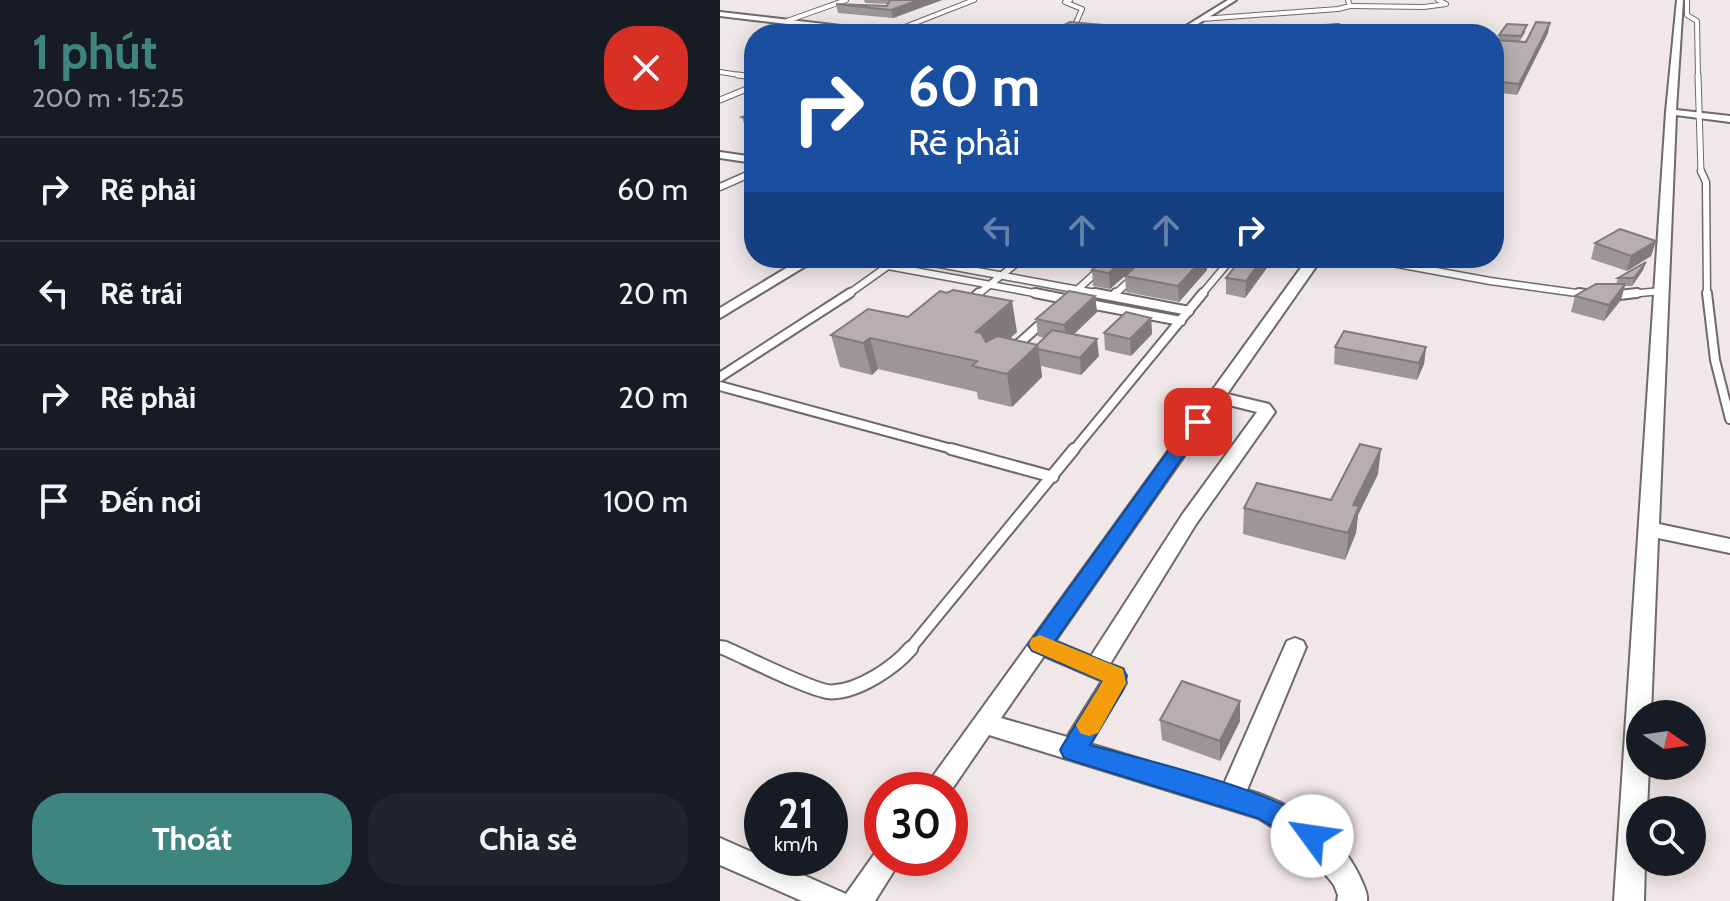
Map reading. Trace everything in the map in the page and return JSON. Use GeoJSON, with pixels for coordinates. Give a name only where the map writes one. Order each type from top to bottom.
{"type":"FeatureCollection","features":[{"type":"Feature","properties":{"kind":"street"},"geometry":{"type":"LineString","coordinates":[[1194,24],[1233,0]]}},
{"type":"Feature","properties":{"kind":"street"},"geometry":{"type":"LineString","coordinates":[[1629,901],[1671,112],[1680,0]]}},
{"type":"Feature","properties":{"kind":"street"},"geometry":{"type":"LineString","coordinates":[[720,14],[811,24]]}},
{"type":"Feature","properties":{"kind":"street"},"geometry":{"type":"LineString","coordinates":[[1671,112],[1730,119]]}},
{"type":"Feature","properties":{"kind":"street"},"geometry":{"type":"LineString","coordinates":[[720,155],[744,159]]}},
{"type":"Feature","properties":{"kind":"street"},"geometry":{"type":"LineString","coordinates":[[720,314],[796,268]]}},
{"type":"Feature","properties":{"kind":"street"},"geometry":{"type":"LineString","coordinates":[[949,772],[1308,268]]}},
{"type":"Feature","properties":{"kind":"street"},"geometry":{"type":"LineString","coordinates":[[1096,667],[1189,520],[1266,412],[1263,408],[1216,397]]}},
{"type":"Feature","properties":{"kind":"street"},"geometry":{"type":"LineString","coordinates":[[1649,529],[1730,546]]}},
{"type":"Feature","properties":{"kind":"street"},"geometry":{"type":"LineString","coordinates":[[1040,645],[1115,676],[1114,683],[1073,750]]}},
{"type":"Feature","properties":{"kind":"street"},"geometry":{"type":"LineString","coordinates":[[1231,798],[1295,647]]}},
{"type":"Feature","properties":{"kind":"street"},"geometry":{"type":"LineString","coordinates":[[984,723],[1266,808],[1312,836],[1344,875],[1353,895],[1352,901]]}},
{"type":"Feature","properties":{"kind":"street"},"geometry":{"type":"LineString","coordinates":[[720,851],[835,901]]}},
{"type":"Feature","properties":{"kind":"street"},"geometry":{"type":"LineString","coordinates":[[858,901],[875,876]]}},
{"type":"Feature","properties":{"kind":"lane"},"geometry":{"type":"LineString","coordinates":[[787,21],[846,0]]}},
{"type":"Feature","properties":{"kind":"lane"},"geometry":{"type":"LineString","coordinates":[[914,24],[974,0]]}},
{"type":"Feature","properties":{"kind":"lane"},"geometry":{"type":"LineString","coordinates":[[1070,0],[1065,2],[1082,9],[1075,24]]}},
{"type":"Feature","properties":{"kind":"lane"},"geometry":{"type":"LineString","coordinates":[[1202,19],[1331,10],[1349,3],[1424,7],[1446,4],[1438,0]]}},
{"type":"Feature","properties":{"kind":"lane"},"geometry":{"type":"LineString","coordinates":[[1687,0],[1687,15],[1697,21],[1701,174],[1706,182],[1711,348],[1726,415],[1730,419]]}},
{"type":"Feature","properties":{"kind":"lane"},"geometry":{"type":"LineString","coordinates":[[828,6],[843,8]]}},
{"type":"Feature","properties":{"kind":"lane"},"geometry":{"type":"LineString","coordinates":[[720,72],[744,76]]}},
{"type":"Feature","properties":{"kind":"lane"},"geometry":{"type":"LineString","coordinates":[[720,100],[744,90]]}},
{"type":"Feature","properties":{"kind":"lane"},"geometry":{"type":"LineString","coordinates":[[723,191],[744,178]]}},
{"type":"Feature","properties":{"kind":"lane"},"geometry":{"type":"LineString","coordinates":[[720,377],[832,306],[885,268]]}},
{"type":"Feature","properties":{"kind":"lane"},"geometry":{"type":"LineString","coordinates":[[899,268],[1181,321]]}},
{"type":"Feature","properties":{"kind":"lane"},"geometry":{"type":"LineString","coordinates":[[958,268],[1189,311]]}},
{"type":"Feature","properties":{"kind":"lane"},"geometry":{"type":"LineString","coordinates":[[961,309],[1011,268]]}},
{"type":"Feature","properties":{"kind":"lane"},"geometry":{"type":"LineString","coordinates":[[1077,290],[1101,268]]}},
{"type":"Feature","properties":{"kind":"lane"},"geometry":{"type":"LineString","coordinates":[[1113,296],[1144,268]]}},
{"type":"Feature","properties":{"kind":"lane"},"geometry":{"type":"LineString","coordinates":[[720,646],[829,693],[852,688],[900,661],[1224,268]]}},
{"type":"Feature","properties":{"kind":"lane"},"geometry":{"type":"LineString","coordinates":[[1419,268],[1587,294],[1662,291]]}},
{"type":"Feature","properties":{"kind":"lane"},"geometry":{"type":"LineString","coordinates":[[1004,357],[1068,300]]}},
{"type":"Feature","properties":{"kind":"lane"},"geometry":{"type":"LineString","coordinates":[[720,386],[1053,477]]}},
{"type":"Feature","properties":{"kind":"building"},"geometry":{"type":"Polygon","coordinates":[[[890,0],[919,0],[891,10],[836,4],[887,6],[890,0]]]}},
{"type":"Feature","properties":{"kind":"building"},"geometry":{"type":"Polygon","coordinates":[[[1536,22],[1550,23],[1519,84],[1504,82],[1504,41],[1526,42],[1536,22]]]}},
{"type":"Feature","properties":{"kind":"building"},"geometry":{"type":"Polygon","coordinates":[[[1507,24],[1527,25],[1521,36],[1504,35],[1507,24]]]}},
{"type":"Feature","properties":{"kind":"building"},"geometry":{"type":"Polygon","coordinates":[[[1620,229],[1656,241],[1631,256],[1595,243],[1620,229]]]}},
{"type":"Feature","properties":{"kind":"building"},"geometry":{"type":"Polygon","coordinates":[[[1646,262],[1634,278],[1618,278],[1646,262]]]}},
{"type":"Feature","properties":{"kind":"building"},"geometry":{"type":"Polygon","coordinates":[[[1094,268],[1115,268],[1109,273],[1092,270],[1094,268]]]}},
{"type":"Feature","properties":{"kind":"building"},"geometry":{"type":"Polygon","coordinates":[[[1134,268],[1195,268],[1178,286],[1125,276],[1134,268]]]}},
{"type":"Feature","properties":{"kind":"building"},"geometry":{"type":"Polygon","coordinates":[[[1234,268],[1256,268],[1246,281],[1226,278],[1234,268]]]}},
{"type":"Feature","properties":{"kind":"building"},"geometry":{"type":"Polygon","coordinates":[[[1596,284],[1625,284],[1609,305],[1575,296],[1596,284]]]}},
{"type":"Feature","properties":{"kind":"building"},"geometry":{"type":"Polygon","coordinates":[[[953,290],[1012,301],[976,332],[981,333],[986,342],[997,336],[1038,345],[1007,374],[972,366],[977,361],[870,338],[863,343],[831,335],[868,309],[908,317],[940,291],[947,293],[953,290]]]}},
{"type":"Feature","properties":{"kind":"building"},"geometry":{"type":"Polygon","coordinates":[[[1069,291],[1095,296],[1064,325],[1036,319],[1069,291]]]}},
{"type":"Feature","properties":{"kind":"building"},"geometry":{"type":"Polygon","coordinates":[[[1126,312],[1151,318],[1130,339],[1104,333],[1126,312]]]}},
{"type":"Feature","properties":{"kind":"building"},"geometry":{"type":"Polygon","coordinates":[[[1052,330],[1097,339],[1080,358],[1038,349],[1037,345],[1052,330]]]}},
{"type":"Feature","properties":{"kind":"building"},"geometry":{"type":"Polygon","coordinates":[[[1344,331],[1426,347],[1419,363],[1335,347],[1344,331]]]}},
{"type":"Feature","properties":{"kind":"building"},"geometry":{"type":"Polygon","coordinates":[[[1360,444],[1381,449],[1353,505],[1359,506],[1348,533],[1244,508],[1257,483],[1331,500],[1360,444]]]}},
{"type":"Feature","properties":{"kind":"building"},"geometry":{"type":"Polygon","coordinates":[[[1182,681],[1240,701],[1220,741],[1160,720],[1182,681]]]}},
{"type":"Feature","properties":{"kind":"slow traffic"},"geometry":{"type":"LineString","coordinates":[[1040,644],[1115,676],[1089,725]]}},
{"type":"Feature","properties":{"kind":"route"},"geometry":{"type":"LineString","coordinates":[[1198,422],[1040,645],[1115,676],[1114,683],[1073,750],[1266,808],[1312,836]]}}]}
